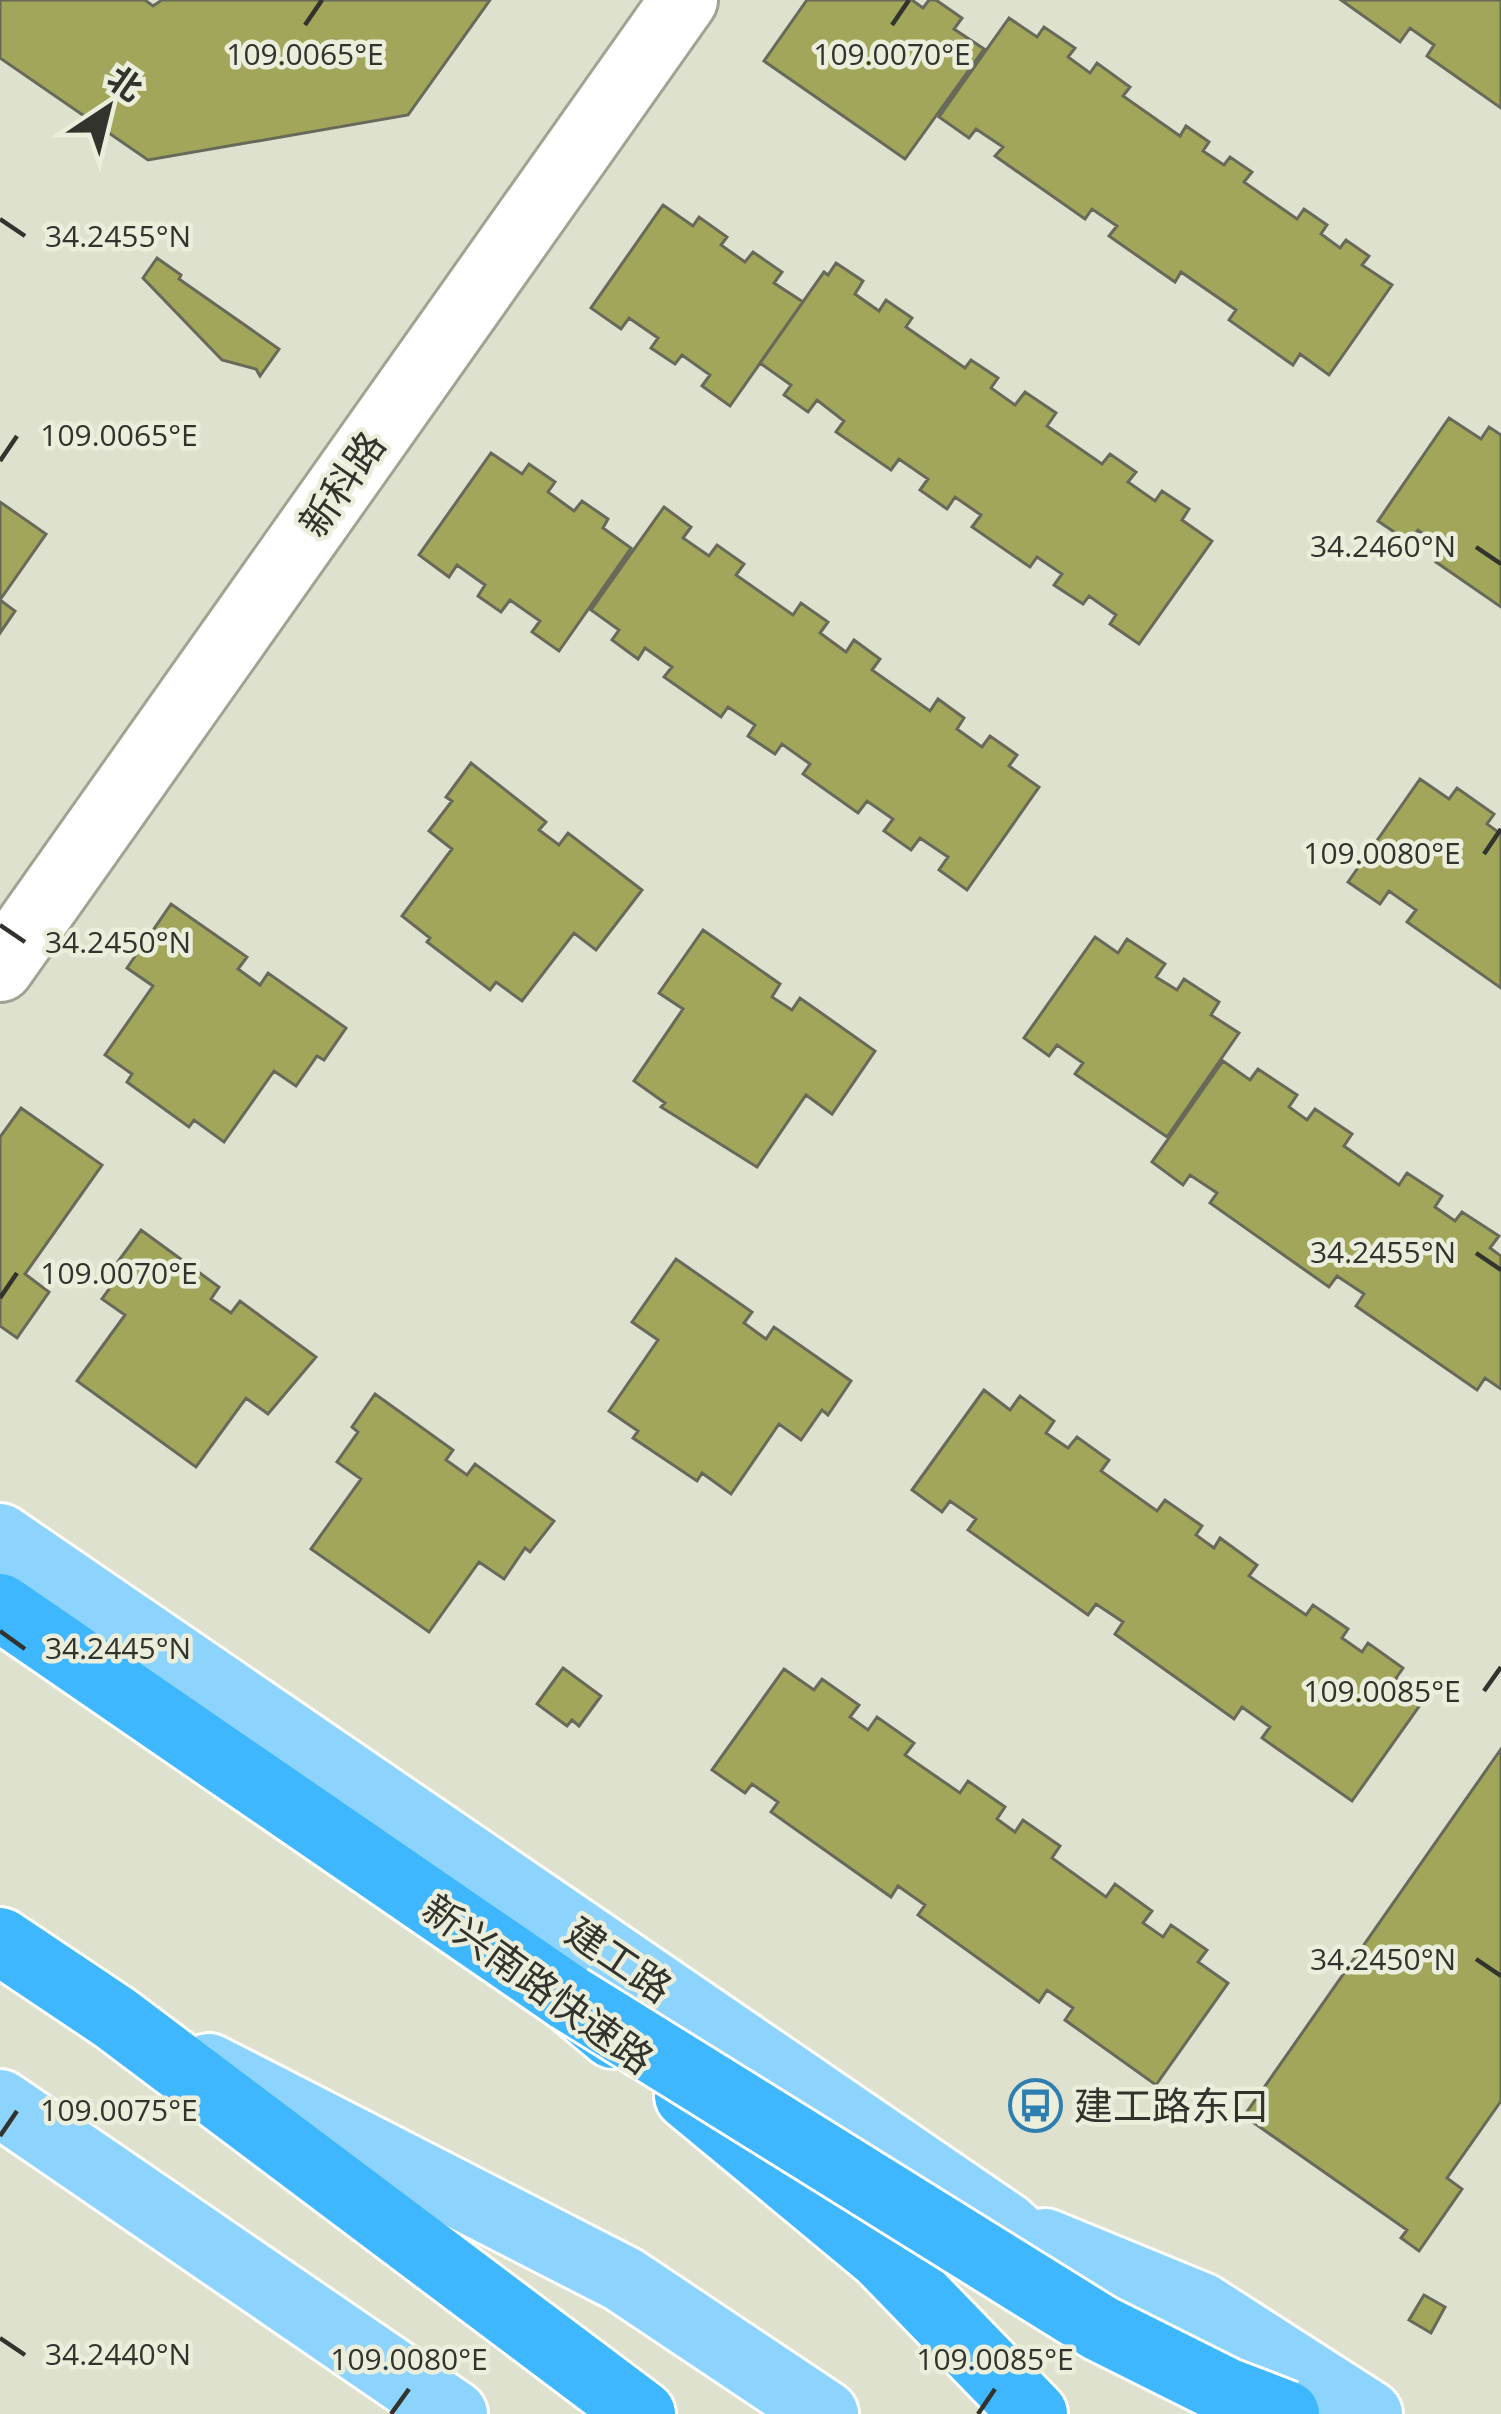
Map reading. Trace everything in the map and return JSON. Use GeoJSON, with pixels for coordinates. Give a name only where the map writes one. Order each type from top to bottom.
{"type":"FeatureCollection","features":[{"type":"Feature","properties":{"kind":"highway","name":"新兴南路快速路"},"geometry":{"type":"LineString","coordinates":[[0,1607],[568,1999],[881,2255],[1034,2414]]}},
{"type":"Feature","properties":{"kind":"highway"},"geometry":{"type":"LineString","coordinates":[[0,1941],[115,2018],[642,2414]]}},
{"type":"Feature","properties":{"kind":"highway"},"geometry":{"type":"LineString","coordinates":[[568,1999],[1100,2328],[1226,2391],[1286,2414]]}},
{"type":"Feature","properties":{"kind":"main road","name":"建工路"},"geometry":{"type":"LineString","coordinates":[[0,1537],[1006,2226],[1215,2414]]}},
{"type":"Feature","properties":{"kind":"main road"},"geometry":{"type":"LineString","coordinates":[[115,2018],[623,2279],[825,2414]]}},
{"type":"Feature","properties":{"kind":"main road"},"geometry":{"type":"LineString","coordinates":[[0,2103],[454,2414]]}},
{"type":"Feature","properties":{"kind":"main road"},"geometry":{"type":"LineString","coordinates":[[1006,2226],[1201,2306],[1369,2414]]}},
{"type":"Feature","properties":{"kind":"street","name":"新科路"},"geometry":{"type":"LineString","coordinates":[[0,968],[684,0]]}},
{"type":"Feature","properties":{"kind":"building"},"geometry":{"type":"Polygon","coordinates":[[[0,0],[145,0],[153,6],[162,0],[490,0],[408,115],[148,160],[0,58],[0,0]]]}},
{"type":"Feature","properties":{"kind":"building"},"geometry":{"type":"Polygon","coordinates":[[[807,0],[912,0],[923,8],[929,0],[936,0],[962,18],[954,29],[984,49],[905,159],[764,61],[807,0]]]}},
{"type":"Feature","properties":{"kind":"building"},"geometry":{"type":"Polygon","coordinates":[[[1341,0],[1501,0],[1501,108],[1427,56],[1434,45],[1410,28],[1400,42],[1341,0]]]}},
{"type":"Feature","properties":{"kind":"building"},"geometry":{"type":"Polygon","coordinates":[[[1009,18],[1037,37],[1044,27],[1075,48],[1068,57],[1090,73],[1097,63],[1130,87],[1123,96],[1180,136],[1186,126],[1209,142],[1203,151],[1224,165],[1230,157],[1252,172],[1244,182],[1297,219],[1304,209],[1327,225],[1321,234],[1340,248],[1346,240],[1369,256],[1362,265],[1392,285],[1329,375],[1300,354],[1293,365],[1229,320],[1236,310],[1181,272],[1175,282],[1109,236],[1117,226],[1092,209],[1085,219],[995,156],[1003,147],[976,129],[969,138],[939,117],[1009,18]]]}},
{"type":"Feature","properties":{"kind":"building"},"geometry":{"type":"Polygon","coordinates":[[[663,205],[693,226],[699,217],[727,237],[721,245],[745,262],[753,252],[782,272],[774,283],[803,302],[730,406],[702,386],[710,375],[682,355],[675,364],[651,348],[658,338],[629,318],[621,329],[591,308],[663,205]]]}},
{"type":"Feature","properties":{"kind":"building"},"geometry":{"type":"Polygon","coordinates":[[[157,258],[181,275],[179,279],[279,349],[260,376],[256,369],[222,360],[143,278],[157,258]]]}},
{"type":"Feature","properties":{"kind":"building"},"geometry":{"type":"Polygon","coordinates":[[[836,263],[863,281],[855,294],[879,311],[886,300],[912,318],[906,327],[965,368],[971,360],[998,378],[991,388],[1015,405],[1025,392],[1056,413],[1047,426],[1102,464],[1110,454],[1136,472],[1128,482],[1155,501],[1162,491],[1189,509],[1182,520],[1212,541],[1139,644],[1110,624],[1116,615],[1089,596],[1083,604],[1054,585],[1062,574],[1037,557],[1030,567],[972,527],[981,515],[955,497],[947,509],[920,490],[928,479],[899,459],[891,470],[836,432],[844,421],[817,400],[808,412],[784,395],[791,385],[760,363],[824,272],[828,275],[836,263]]]}},
{"type":"Feature","properties":{"kind":"building"},"geometry":{"type":"Polygon","coordinates":[[[1449,418],[1481,439],[1489,427],[1501,435],[1501,607],[1436,562],[1445,549],[1418,530],[1409,542],[1378,521],[1449,418]]]}},
{"type":"Feature","properties":{"kind":"building"},"geometry":{"type":"Polygon","coordinates":[[[491,453],[522,474],[529,464],[555,482],[548,492],[574,511],[582,501],[608,519],[603,528],[631,548],[559,651],[532,632],[540,621],[510,600],[501,612],[478,596],[485,585],[457,565],[449,577],[419,555],[491,453]]]}},
{"type":"Feature","properties":{"kind":"building"},"geometry":{"type":"Polygon","coordinates":[[[0,502],[46,534],[0,600],[0,502]]]}},
{"type":"Feature","properties":{"kind":"building"},"geometry":{"type":"Polygon","coordinates":[[[664,507],[691,527],[683,538],[709,556],[717,545],[744,564],[736,575],[793,615],[801,603],[828,622],[820,633],[846,652],[854,640],[880,659],[872,670],[930,711],[938,699],[964,718],[957,729],[982,747],[990,736],[1017,755],[1009,766],[1039,787],[967,890],[939,870],[948,857],[920,838],[911,850],[884,831],[893,819],[867,801],[858,813],[803,774],[810,764],[782,744],[775,754],[748,736],[755,725],[728,707],[721,717],[664,677],[672,667],[645,648],[638,659],[612,640],[619,630],[591,610],[664,507]]]}},
{"type":"Feature","properties":{"kind":"building"},"geometry":{"type":"Polygon","coordinates":[[[0,600],[15,611],[0,633],[0,600]]]}},
{"type":"Feature","properties":{"kind":"building"},"geometry":{"type":"Polygon","coordinates":[[[471,763],[546,822],[539,830],[559,845],[568,833],[642,890],[596,950],[574,933],[522,1001],[496,982],[490,990],[427,942],[430,938],[402,916],[452,849],[429,831],[452,801],[446,797],[471,763]]]}},
{"type":"Feature","properties":{"kind":"building"},"geometry":{"type":"Polygon","coordinates":[[[1420,779],[1449,799],[1457,788],[1494,814],[1487,824],[1501,834],[1501,988],[1407,922],[1416,910],[1389,891],[1380,904],[1348,882],[1420,779]]]}},
{"type":"Feature","properties":{"kind":"building"},"geometry":{"type":"Polygon","coordinates":[[[171,904],[247,957],[238,969],[260,985],[268,973],[346,1028],[324,1060],[317,1056],[296,1086],[274,1071],[224,1142],[194,1120],[189,1127],[127,1082],[132,1074],[105,1055],[153,986],[127,968],[171,904]]]}},
{"type":"Feature","properties":{"kind":"building"},"geometry":{"type":"Polygon","coordinates":[[[703,930],[780,984],[772,997],[792,1010],[800,998],[875,1051],[832,1114],[806,1095],[757,1167],[661,1107],[665,1103],[634,1081],[683,1009],[659,993],[703,930]]]}},
{"type":"Feature","properties":{"kind":"building"},"geometry":{"type":"Polygon","coordinates":[[[1095,937],[1118,953],[1127,939],[1165,964],[1156,977],[1177,990],[1184,979],[1219,1002],[1211,1015],[1239,1033],[1167,1137],[1075,1074],[1083,1063],[1057,1045],[1049,1056],[1024,1038],[1095,937]]]}},
{"type":"Feature","properties":{"kind":"building"},"geometry":{"type":"Polygon","coordinates":[[[1223,1061],[1250,1080],[1258,1069],[1297,1095],[1289,1107],[1307,1120],[1315,1109],[1352,1134],[1344,1146],[1399,1185],[1407,1173],[1442,1196],[1435,1207],[1455,1221],[1462,1212],[1499,1236],[1490,1248],[1501,1256],[1501,1389],[1485,1378],[1477,1390],[1356,1306],[1364,1294],[1337,1276],[1329,1287],[1210,1203],[1217,1193],[1190,1175],[1183,1185],[1152,1162],[1223,1061]]]}},
{"type":"Feature","properties":{"kind":"building"},"geometry":{"type":"Polygon","coordinates":[[[21,1108],[102,1165],[25,1274],[49,1292],[17,1338],[0,1326],[0,1137],[21,1108]]]}},
{"type":"Feature","properties":{"kind":"building"},"geometry":{"type":"Polygon","coordinates":[[[141,1230],[219,1287],[211,1299],[231,1313],[240,1301],[316,1357],[268,1414],[246,1398],[196,1467],[77,1381],[125,1315],[102,1299],[124,1268],[117,1263],[141,1230]]]}},
{"type":"Feature","properties":{"kind":"building"},"geometry":{"type":"Polygon","coordinates":[[[676,1259],[752,1312],[744,1323],[766,1339],[774,1327],[851,1381],[828,1415],[822,1410],[801,1440],[779,1424],[731,1494],[702,1473],[697,1481],[633,1438],[638,1431],[609,1411],[658,1340],[632,1322],[676,1259]]]}},
{"type":"Feature","properties":{"kind":"building"},"geometry":{"type":"Polygon","coordinates":[[[984,1390],[1010,1410],[1020,1396],[1054,1421],[1046,1433],[1068,1448],[1077,1437],[1109,1460],[1101,1471],[1157,1511],[1165,1500],[1202,1526],[1196,1535],[1214,1548],[1220,1538],[1257,1565],[1249,1576],[1306,1615],[1313,1605],[1348,1629],[1342,1638],[1362,1652],[1368,1643],[1403,1668],[1396,1678],[1425,1698],[1352,1801],[1262,1738],[1270,1727],[1242,1707],[1234,1719],[1115,1634],[1123,1622],[1096,1604],[1088,1615],[968,1530],[976,1519],[950,1501],[942,1512],[912,1490],[984,1390]]]}},
{"type":"Feature","properties":{"kind":"building"},"geometry":{"type":"Polygon","coordinates":[[[375,1394],[453,1450],[446,1460],[467,1475],[475,1464],[554,1521],[530,1552],[525,1548],[504,1579],[479,1562],[429,1632],[311,1549],[361,1479],[337,1462],[358,1432],[352,1427],[375,1394]]]}},
{"type":"Feature","properties":{"kind":"building"},"geometry":{"type":"Polygon","coordinates":[[[563,1668],[601,1696],[579,1726],[572,1720],[567,1726],[537,1704],[563,1668]]]}},
{"type":"Feature","properties":{"kind":"building"},"geometry":{"type":"Polygon","coordinates":[[[784,1669],[814,1690],[822,1679],[859,1705],[850,1717],[868,1730],[877,1717],[914,1743],[905,1755],[960,1793],[968,1781],[1005,1807],[997,1819],[1015,1832],[1023,1820],[1060,1846],[1052,1858],[1106,1897],[1115,1884],[1152,1911],[1143,1923],[1163,1937],[1171,1925],[1207,1950],[1198,1962],[1228,1983],[1156,2085],[1065,2020],[1073,2008],[1047,1990],[1039,2002],[918,1915],[925,1905],[898,1886],[891,1897],[771,1812],[778,1802],[752,1784],[745,1793],[712,1770],[784,1669]]]}},
{"type":"Feature","properties":{"kind":"building"},"geometry":{"type":"Polygon","coordinates":[[[1501,1749],[1501,2101],[1447,2178],[1462,2189],[1419,2251],[1401,2238],[1407,2230],[1244,2116],[1501,1749]]]}},
{"type":"Feature","properties":{"kind":"building"},"geometry":{"type":"Polygon","coordinates":[[[1424,2295],[1445,2307],[1431,2333],[1409,2320],[1424,2295]]]}},
{"type":"Feature","properties":{"kind":"place","name":"建工路东口"},"geometry":{"type":"Point","coordinates":[1035,2106]}}]}
